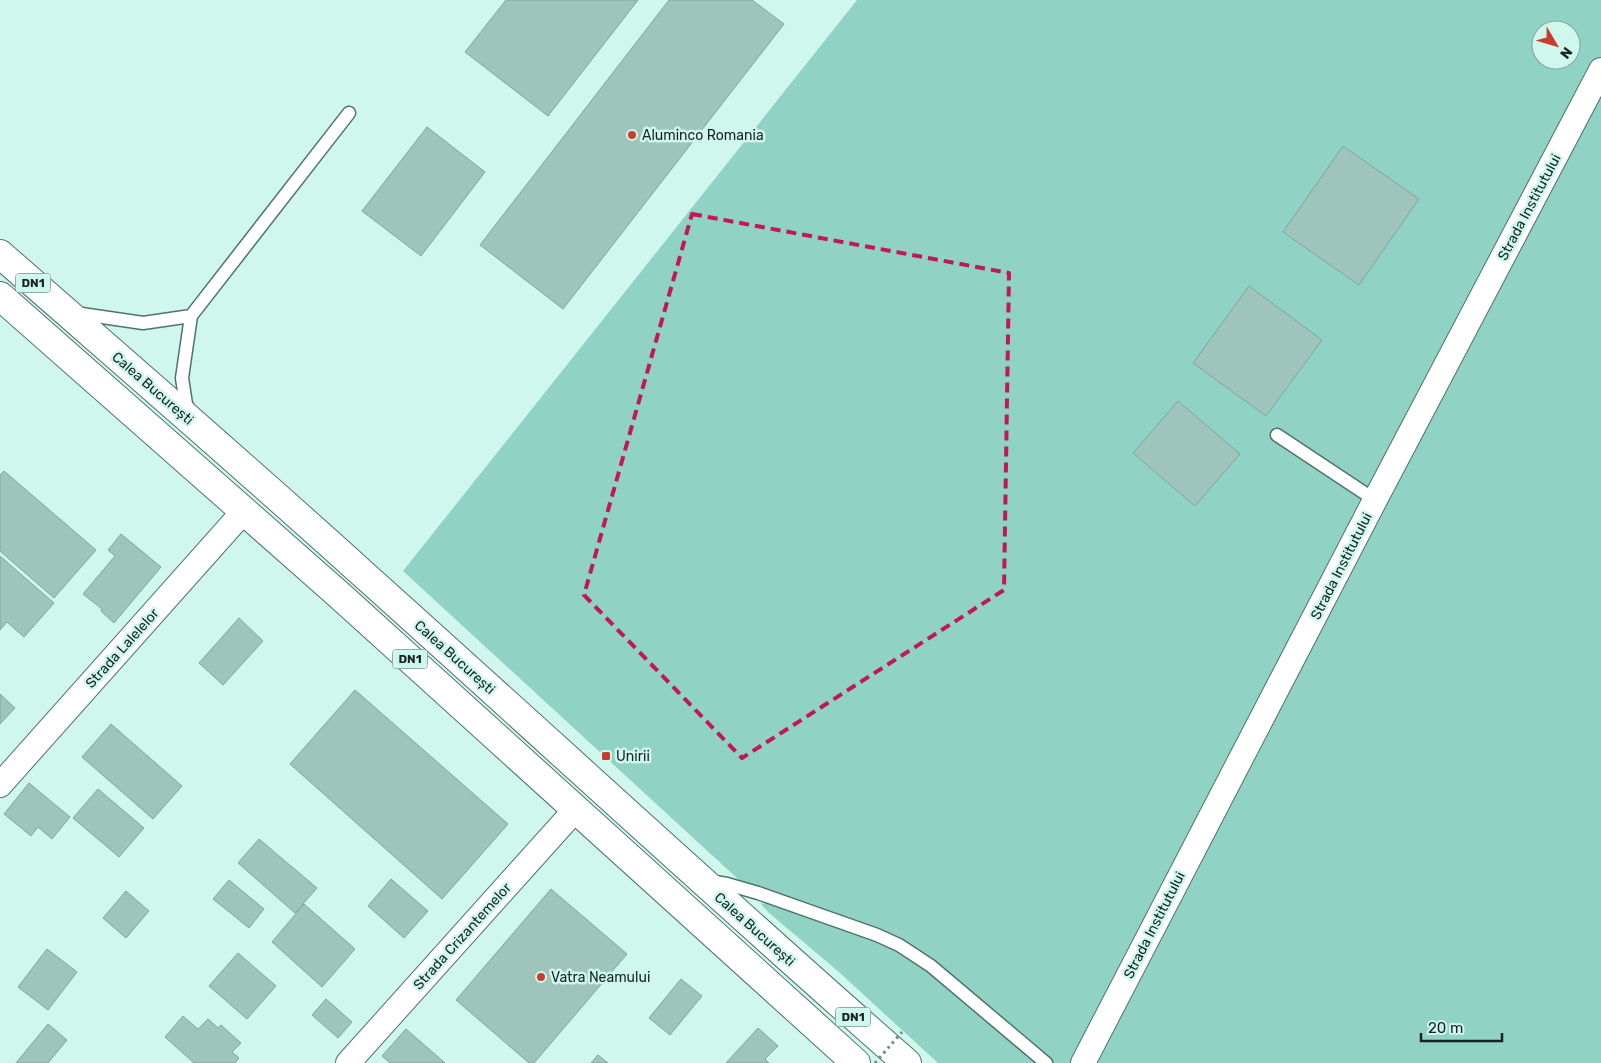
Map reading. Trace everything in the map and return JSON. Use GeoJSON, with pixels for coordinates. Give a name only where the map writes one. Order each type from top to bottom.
{"type":"FeatureCollection","features":[{"type":"Feature","properties":{"kind":"highway","name":"Calea București"},"geometry":{"type":"LineString","coordinates":[[0,254],[199,428],[700,879],[908,1063]]}},
{"type":"Feature","properties":{"kind":"highway","name":"DN1"},"geometry":{"type":"LineString","coordinates":[[0,296],[244,511],[856,1063]]}},
{"type":"Feature","properties":{"kind":"street","name":"Strada Institutului"},"geometry":{"type":"LineString","coordinates":[[1083,1063],[1601,70]]}},
{"type":"Feature","properties":{"kind":"street","name":"Strada Lalelelor"},"geometry":{"type":"LineString","coordinates":[[0,785],[244,511]]}},
{"type":"Feature","properties":{"kind":"street","name":"Strada Crizantemelor"},"geometry":{"type":"LineString","coordinates":[[348,1063],[576,809]]}},
{"type":"Feature","properties":{"kind":"lane"},"geometry":{"type":"LineString","coordinates":[[199,428],[186,404],[182,378],[191,316],[349,113]]}},
{"type":"Feature","properties":{"kind":"lane"},"geometry":{"type":"LineString","coordinates":[[66,311],[143,323],[191,316]]}},
{"type":"Feature","properties":{"kind":"lane"},"geometry":{"type":"LineString","coordinates":[[1277,434],[1375,500]]}},
{"type":"Feature","properties":{"kind":"lane"},"geometry":{"type":"LineString","coordinates":[[700,879],[758,893],[877,935],[898,945],[931,966],[1046,1063]]}},
{"type":"Feature","properties":{"kind":"path"},"geometry":{"type":"LineString","coordinates":[[875,1063],[902,1032]]}},
{"type":"Feature","properties":{"kind":"highlighted area"},"geometry":{"type":"Polygon","coordinates":[[[692,214],[1009,273],[1004,590],[742,758],[584,595],[692,214]]]}},
{"type":"Feature","properties":{"kind":"green space"},"geometry":{"type":"Polygon","coordinates":[[[857,0],[1601,0],[1601,1063],[938,1063],[760,903],[765,904],[403,571],[857,0]]]}},
{"type":"Feature","properties":{"kind":"building"},"geometry":{"type":"Polygon","coordinates":[[[506,0],[638,0],[548,116],[465,52],[506,0]]]}},
{"type":"Feature","properties":{"kind":"building","name":"Aluminco Romania"},"geometry":{"type":"Polygon","coordinates":[[[669,0],[752,0],[784,24],[563,309],[480,245],[669,0]]]}},
{"type":"Feature","properties":{"kind":"building"},"geometry":{"type":"Polygon","coordinates":[[[427,127],[485,172],[421,256],[362,211],[427,127]]]}},
{"type":"Feature","properties":{"kind":"building"},"geometry":{"type":"Polygon","coordinates":[[[1343,146],[1419,199],[1359,285],[1283,232],[1343,146]]]}},
{"type":"Feature","properties":{"kind":"building"},"geometry":{"type":"Polygon","coordinates":[[[1249,286],[1322,340],[1266,416],[1193,363],[1249,286]]]}},
{"type":"Feature","properties":{"kind":"building"},"geometry":{"type":"Polygon","coordinates":[[[1178,401],[1240,454],[1195,506],[1133,453],[1178,401]]]}},
{"type":"Feature","properties":{"kind":"building"},"geometry":{"type":"Polygon","coordinates":[[[4,471],[96,550],[54,598],[0,551],[0,475],[4,471]]]}},
{"type":"Feature","properties":{"kind":"building"},"geometry":{"type":"Polygon","coordinates":[[[121,534],[161,567],[114,623],[101,611],[102,609],[83,594],[115,556],[108,550],[121,534]]]}},
{"type":"Feature","properties":{"kind":"building"},"geometry":{"type":"Polygon","coordinates":[[[0,556],[54,603],[24,637],[7,622],[0,630],[0,556]]]}},
{"type":"Feature","properties":{"kind":"building"},"geometry":{"type":"Polygon","coordinates":[[[239,618],[263,641],[223,685],[199,663],[239,618]]]}},
{"type":"Feature","properties":{"kind":"building"},"geometry":{"type":"Polygon","coordinates":[[[355,690],[508,824],[442,899],[290,764],[355,690]]]}},
{"type":"Feature","properties":{"kind":"building"},"geometry":{"type":"Polygon","coordinates":[[[0,694],[15,708],[0,724],[0,694]]]}},
{"type":"Feature","properties":{"kind":"building"},"geometry":{"type":"Polygon","coordinates":[[[111,724],[182,786],[153,819],[82,757],[111,724]]]}},
{"type":"Feature","properties":{"kind":"building"},"geometry":{"type":"Polygon","coordinates":[[[29,783],[70,817],[52,839],[38,827],[31,836],[4,814],[29,783]]]}},
{"type":"Feature","properties":{"kind":"building"},"geometry":{"type":"Polygon","coordinates":[[[98,789],[144,828],[119,857],[73,818],[98,789]]]}},
{"type":"Feature","properties":{"kind":"building"},"geometry":{"type":"Polygon","coordinates":[[[259,839],[317,888],[295,913],[238,863],[259,839]]]}},
{"type":"Feature","properties":{"kind":"building"},"geometry":{"type":"Polygon","coordinates":[[[391,879],[428,911],[404,938],[368,906],[391,879]]]}},
{"type":"Feature","properties":{"kind":"building"},"geometry":{"type":"Polygon","coordinates":[[[229,880],[264,909],[249,928],[213,899],[229,880]]]}},
{"type":"Feature","properties":{"kind":"building","name":"Vatra Neamului"},"geometry":{"type":"Polygon","coordinates":[[[551,889],[627,954],[534,1063],[529,1063],[456,1000],[551,889]]]}},
{"type":"Feature","properties":{"kind":"building"},"geometry":{"type":"Polygon","coordinates":[[[126,891],[149,911],[126,938],[103,918],[126,891]]]}},
{"type":"Feature","properties":{"kind":"building"},"geometry":{"type":"Polygon","coordinates":[[[304,904],[355,949],[322,987],[272,942],[304,904]]]}},
{"type":"Feature","properties":{"kind":"building"},"geometry":{"type":"Polygon","coordinates":[[[47,949],[77,972],[48,1010],[18,987],[47,949]]]}},
{"type":"Feature","properties":{"kind":"building"},"geometry":{"type":"Polygon","coordinates":[[[238,953],[276,986],[247,1019],[209,986],[238,953]]]}},
{"type":"Feature","properties":{"kind":"building"},"geometry":{"type":"Polygon","coordinates":[[[681,979],[702,996],[670,1035],[649,1018],[681,979]]]}},
{"type":"Feature","properties":{"kind":"building"},"geometry":{"type":"Polygon","coordinates":[[[326,999],[352,1022],[338,1038],[312,1015],[326,999]]]}},
{"type":"Feature","properties":{"kind":"building"},"geometry":{"type":"Polygon","coordinates":[[[183,1016],[198,1029],[208,1019],[218,1028],[221,1025],[241,1043],[232,1052],[239,1058],[235,1063],[194,1063],[165,1037],[183,1016]]]}},
{"type":"Feature","properties":{"kind":"building"},"geometry":{"type":"Polygon","coordinates":[[[48,1024],[67,1040],[48,1063],[16,1063],[48,1024]]]}},
{"type":"Feature","properties":{"kind":"building"},"geometry":{"type":"Polygon","coordinates":[[[758,1028],[778,1046],[765,1059],[769,1063],[726,1063],[758,1028]]]}},
{"type":"Feature","properties":{"kind":"building"},"geometry":{"type":"Polygon","coordinates":[[[406,1029],[445,1063],[390,1063],[382,1056],[406,1029]]]}},
{"type":"Feature","properties":{"kind":"building"},"geometry":{"type":"Polygon","coordinates":[[[598,1055],[608,1063],[591,1063],[598,1055]]]}},
{"type":"Feature","properties":{"kind":"place","name":"Aluminco Romania"},"geometry":{"type":"Point","coordinates":[632,135]}},
{"type":"Feature","properties":{"kind":"place","name":"Unirii"},"geometry":{"type":"Point","coordinates":[606,756]}},
{"type":"Feature","properties":{"kind":"place","name":"Vatra Neamului"},"geometry":{"type":"Point","coordinates":[541,977]}}]}
